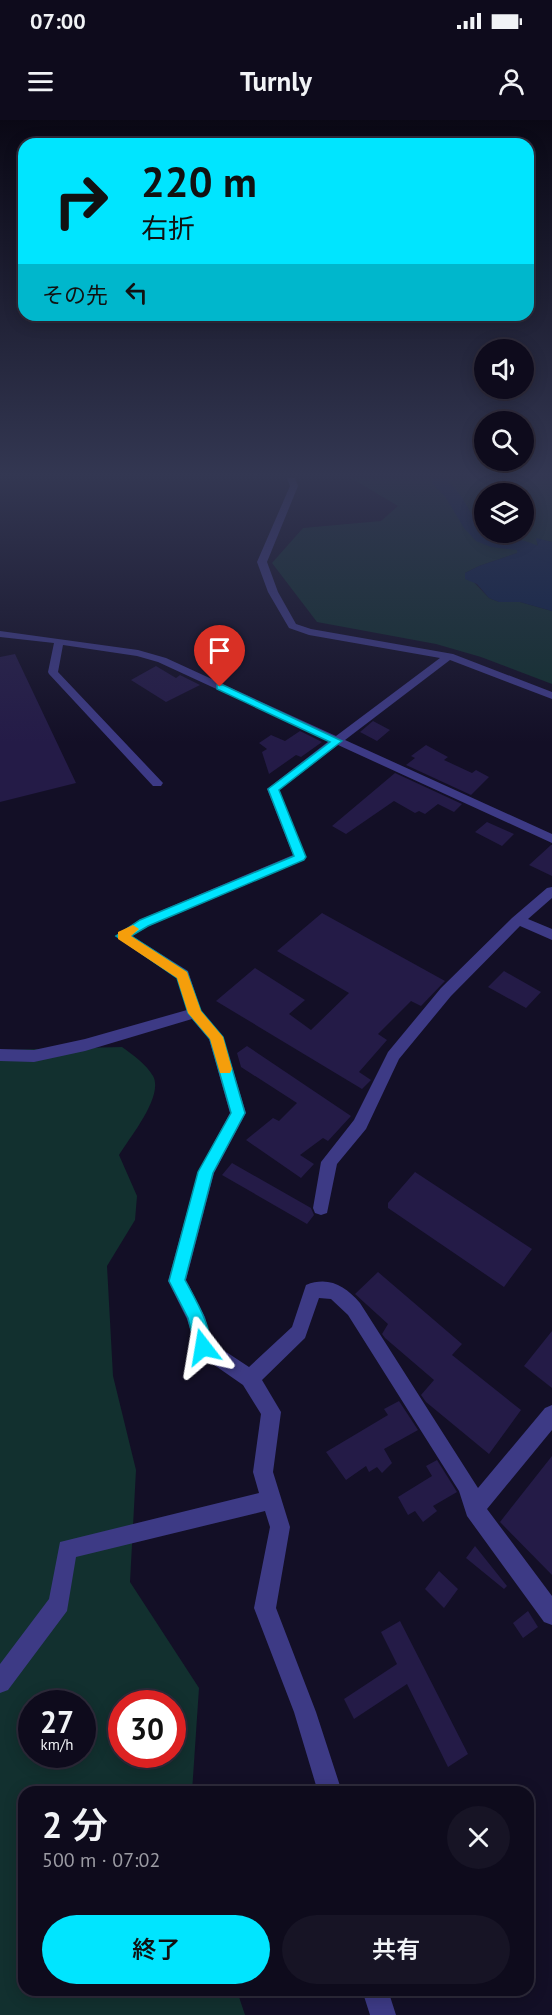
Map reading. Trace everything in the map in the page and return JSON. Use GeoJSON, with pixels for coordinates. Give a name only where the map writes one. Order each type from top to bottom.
{"type":"FeatureCollection","features":[{"type":"Feature","properties":{"kind":"street"},"geometry":{"type":"LineString","coordinates":[[264,566],[273,592],[292,626],[309,632],[449,656],[552,696]]}},
{"type":"Feature","properties":{"kind":"street"},"geometry":{"type":"LineString","coordinates":[[0,634],[138,652],[162,660],[552,839]]}},
{"type":"Feature","properties":{"kind":"street"},"geometry":{"type":"LineString","coordinates":[[59,641],[53,672],[157,783]]}},
{"type":"Feature","properties":{"kind":"street"},"geometry":{"type":"LineString","coordinates":[[328,1786],[305,1712],[265,1608],[280,1527],[263,1472],[271,1412],[250,1379],[203,1347],[196,1317],[177,1281],[206,1172],[238,1113],[216,1037],[195,1013],[183,975],[122,936],[144,923],[300,857],[273,789],[449,656]]}},
{"type":"Feature","properties":{"kind":"street"},"geometry":{"type":"LineString","coordinates":[[321,1208],[329,1162],[360,1124],[393,1056],[446,992],[517,921],[552,891]]}},
{"type":"Feature","properties":{"kind":"street"},"geometry":{"type":"LineString","coordinates":[[517,921],[530,924],[552,935]]}},
{"type":"Feature","properties":{"kind":"street"},"geometry":{"type":"LineString","coordinates":[[0,1055],[34,1056],[85,1045],[195,1013]]}},
{"type":"Feature","properties":{"kind":"street"},"geometry":{"type":"LineString","coordinates":[[250,1379],[299,1332],[312,1291],[328,1288],[341,1294],[354,1309],[468,1488],[474,1509],[552,1614]]}},
{"type":"Feature","properties":{"kind":"street"},"geometry":{"type":"LineString","coordinates":[[474,1509],[552,1415]]}},
{"type":"Feature","properties":{"kind":"street"},"geometry":{"type":"LineString","coordinates":[[0,1682],[59,1603],[67,1549],[270,1500]]}},
{"type":"Feature","properties":{"kind":"street"},"geometry":{"type":"LineString","coordinates":[[377,1996],[382,2015]]}},
{"type":"Feature","properties":{"kind":"green space"},"geometry":{"type":"Polygon","coordinates":[[[275,566],[478,566],[465,573],[489,598],[499,602],[520,602],[552,611],[552,684],[481,657],[436,644],[317,622],[275,566]]]}},
{"type":"Feature","properties":{"kind":"green space"},"geometry":{"type":"Polygon","coordinates":[[[122,1047],[143,1064],[153,1076],[154,1094],[150,1105],[119,1155],[137,1196],[135,1220],[107,1266],[113,1376],[136,1470],[130,1582],[199,1688],[192,1786],[18,1786],[18,1996],[239,1996],[245,2015],[0,2015],[0,1050],[122,1047]]]}},
{"type":"Feature","properties":{"kind":"water"},"geometry":{"type":"Polygon","coordinates":[[[478,566],[552,566],[552,611],[520,602],[499,602],[489,598],[477,584],[465,579],[465,573],[478,566]]]}},
{"type":"Feature","properties":{"kind":"building"},"geometry":{"type":"Polygon","coordinates":[[[15,654],[76,783],[0,802],[0,657],[15,654]]]}},
{"type":"Feature","properties":{"kind":"building"},"geometry":{"type":"Polygon","coordinates":[[[156,666],[176,678],[180,675],[200,685],[166,702],[131,680],[156,666]]]}},
{"type":"Feature","properties":{"kind":"building"},"geometry":{"type":"Polygon","coordinates":[[[373,721],[390,730],[377,741],[360,732],[373,721]]]}},
{"type":"Feature","properties":{"kind":"building"},"geometry":{"type":"Polygon","coordinates":[[[300,731],[322,742],[301,757],[296,755],[269,774],[262,752],[267,749],[259,743],[271,735],[285,741],[300,731]]]}},
{"type":"Feature","properties":{"kind":"building"},"geometry":{"type":"Polygon","coordinates":[[[426,745],[448,757],[444,760],[472,773],[476,770],[489,777],[471,795],[406,765],[415,758],[411,756],[426,745]]]}},
{"type":"Feature","properties":{"kind":"building"},"geometry":{"type":"Polygon","coordinates":[[[395,773],[462,804],[454,812],[438,804],[425,814],[419,811],[415,813],[394,801],[346,834],[332,826],[395,773]]]}},
{"type":"Feature","properties":{"kind":"building"},"geometry":{"type":"Polygon","coordinates":[[[487,822],[514,834],[502,846],[475,832],[487,822]]]}},
{"type":"Feature","properties":{"kind":"building"},"geometry":{"type":"Polygon","coordinates":[[[552,845],[552,876],[529,865],[552,845]]]}},
{"type":"Feature","properties":{"kind":"building"},"geometry":{"type":"Polygon","coordinates":[[[322,913],[445,981],[421,1006],[411,1001],[378,1034],[387,1040],[359,1072],[371,1080],[362,1089],[216,1001],[255,968],[305,1000],[289,1014],[311,1030],[349,993],[277,951],[322,913]]]}},
{"type":"Feature","properties":{"kind":"building"},"geometry":{"type":"Polygon","coordinates":[[[504,971],[541,992],[526,1008],[488,987],[504,971]]]}},
{"type":"Feature","properties":{"kind":"building"},"geometry":{"type":"Polygon","coordinates":[[[247,1046],[351,1116],[328,1141],[323,1138],[300,1155],[314,1164],[301,1178],[246,1140],[273,1118],[279,1121],[297,1103],[241,1067],[237,1053],[247,1046]]]}},
{"type":"Feature","properties":{"kind":"building"},"geometry":{"type":"Polygon","coordinates":[[[232,1163],[311,1208],[314,1215],[307,1224],[222,1175],[232,1163]]]}},
{"type":"Feature","properties":{"kind":"building"},"geometry":{"type":"Polygon","coordinates":[[[415,1172],[532,1249],[504,1287],[388,1208],[388,1203],[415,1172]]]}},
{"type":"Feature","properties":{"kind":"building"},"geometry":{"type":"Polygon","coordinates":[[[378,1272],[462,1344],[452,1355],[521,1410],[489,1454],[426,1402],[421,1395],[434,1380],[385,1338],[382,1334],[388,1324],[355,1294],[378,1272]]]}},
{"type":"Feature","properties":{"kind":"building"},"geometry":{"type":"Polygon","coordinates":[[[552,1331],[552,1388],[524,1366],[552,1331]]]}},
{"type":"Feature","properties":{"kind":"building"},"geometry":{"type":"Polygon","coordinates":[[[399,1401],[418,1430],[384,1449],[392,1463],[382,1473],[377,1467],[369,1472],[366,1466],[346,1480],[326,1452],[388,1415],[384,1409],[399,1401]]]}},
{"type":"Feature","properties":{"kind":"building"},"geometry":{"type":"Polygon","coordinates":[[[552,1456],[552,1575],[500,1522],[552,1456]]]}},
{"type":"Feature","properties":{"kind":"building"},"geometry":{"type":"Polygon","coordinates":[[[437,1460],[457,1492],[433,1506],[437,1511],[423,1522],[415,1511],[408,1515],[398,1497],[432,1476],[426,1466],[437,1460]]]}},
{"type":"Feature","properties":{"kind":"building"},"geometry":{"type":"Polygon","coordinates":[[[475,1546],[507,1586],[504,1589],[466,1558],[475,1546]]]}},
{"type":"Feature","properties":{"kind":"building"},"geometry":{"type":"Polygon","coordinates":[[[439,1571],[458,1589],[444,1608],[425,1589],[439,1571]]]}},
{"type":"Feature","properties":{"kind":"building"},"geometry":{"type":"Polygon","coordinates":[[[528,1611],[538,1627],[523,1638],[513,1623],[528,1611]]]}},
{"type":"Feature","properties":{"kind":"building"},"geometry":{"type":"Polygon","coordinates":[[[400,1621],[468,1754],[448,1767],[407,1684],[354,1719],[344,1699],[397,1664],[381,1632],[400,1621]]]}},
{"type":"Feature","properties":{"kind":"slow traffic"},"geometry":{"type":"LineString","coordinates":[[133,929],[122,936],[183,975],[195,1013],[216,1037],[225,1069]]}},
{"type":"Feature","properties":{"kind":"route"},"geometry":{"type":"LineString","coordinates":[[203,1347],[196,1317],[177,1281],[206,1172],[238,1113],[216,1037],[195,1013],[183,975],[122,936],[144,923],[300,857],[273,789],[337,741],[220,687]]}}]}
